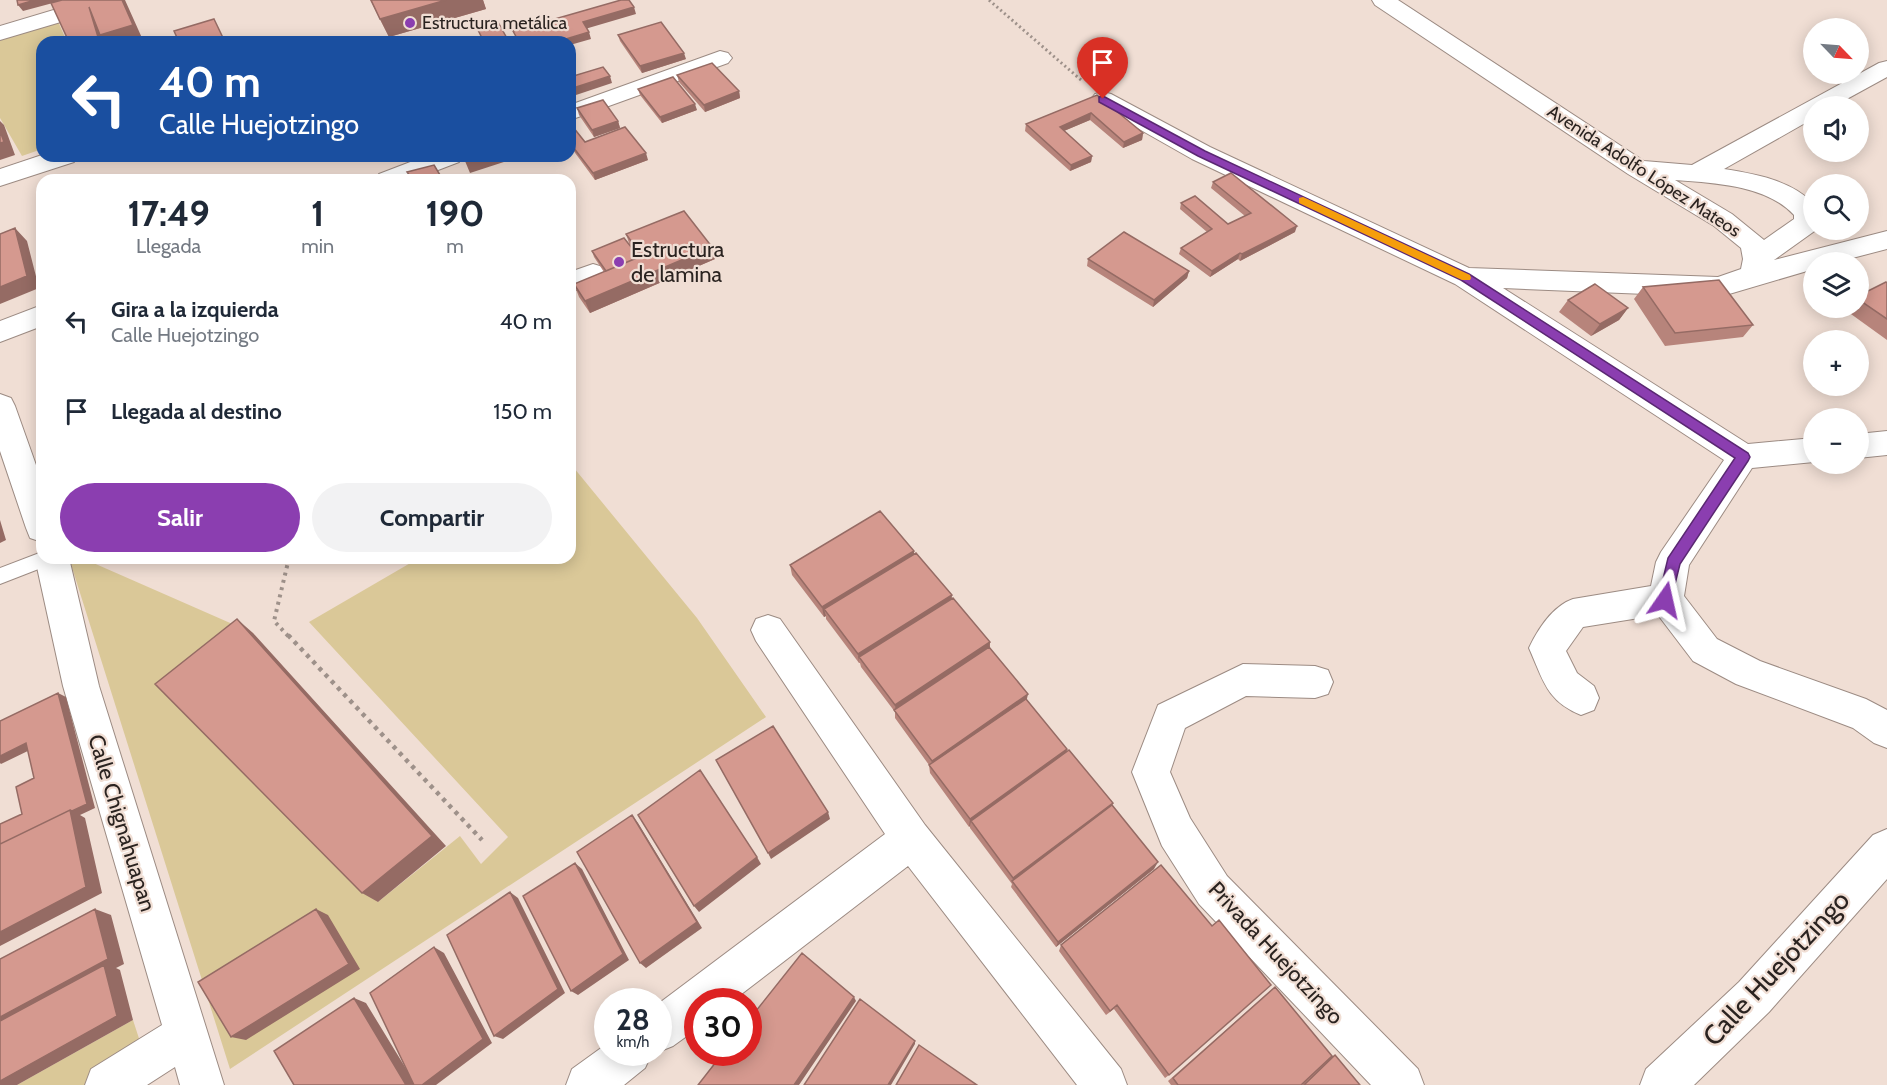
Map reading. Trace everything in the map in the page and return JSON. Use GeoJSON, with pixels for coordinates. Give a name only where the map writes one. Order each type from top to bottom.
{"type":"FeatureCollection","features":[{"type":"Feature","properties":{"kind":"street"},"geometry":{"type":"LineString","coordinates":[[0,33],[110,0]]}},
{"type":"Feature","properties":{"kind":"street","name":"Avenida Adolfo López Mateos"},"geometry":{"type":"LineString","coordinates":[[1383,0],[1637,168],[1723,220],[1754,244],[1756,267]]}},
{"type":"Feature","properties":{"kind":"street"},"geometry":{"type":"LineString","coordinates":[[576,110],[720,58]]}},
{"type":"Feature","properties":{"kind":"street"},"geometry":{"type":"LineString","coordinates":[[1835,96],[1887,68]]}},
{"type":"Feature","properties":{"kind":"street"},"geometry":{"type":"LineString","coordinates":[[1103,99],[1201,153],[1465,277],[1743,457],[1803,451]]}},
{"type":"Feature","properties":{"kind":"street"},"geometry":{"type":"LineString","coordinates":[[1697,173],[1803,114]]}},
{"type":"Feature","properties":{"kind":"street"},"geometry":{"type":"LineString","coordinates":[[0,178],[47,162]]}},
{"type":"Feature","properties":{"kind":"street"},"geometry":{"type":"LineString","coordinates":[[412,174],[447,165]]}},
{"type":"Feature","properties":{"kind":"street"},"geometry":{"type":"LineString","coordinates":[[1465,277],[1719,287],[1756,267],[1806,223],[1807,213],[1794,200],[1762,186],[1697,173],[1637,168]]}},
{"type":"Feature","properties":{"kind":"street"},"geometry":{"type":"LineString","coordinates":[[1756,267],[1887,240]]}},
{"type":"Feature","properties":{"kind":"street"},"geometry":{"type":"LineString","coordinates":[[0,332],[36,317]]}},
{"type":"Feature","properties":{"kind":"street"},"geometry":{"type":"LineString","coordinates":[[0,406],[36,511]]}},
{"type":"Feature","properties":{"kind":"street"},"geometry":{"type":"LineString","coordinates":[[1869,445],[1887,443]]}},
{"type":"Feature","properties":{"kind":"street"},"geometry":{"type":"LineString","coordinates":[[1665,600],[1673,562],[1743,457]]}},
{"type":"Feature","properties":{"kind":"street","name":"Calle Chignahuapan"},"geometry":{"type":"LineString","coordinates":[[51,564],[81,686],[202,1085]]}},
{"type":"Feature","properties":{"kind":"street"},"geometry":{"type":"LineString","coordinates":[[1581,698],[1564,685],[1546,648],[1573,614],[1665,600]]}},
{"type":"Feature","properties":{"kind":"street"},"geometry":{"type":"LineString","coordinates":[[1665,600],[1705,650],[1749,673],[1866,716],[1887,731]]}},
{"type":"Feature","properties":{"kind":"street"},"geometry":{"type":"LineString","coordinates":[[768,630],[911,839],[1105,1085]]}},
{"type":"Feature","properties":{"kind":"street","name":"Privada Huejotzingo"},"geometry":{"type":"LineString","coordinates":[[1315,682],[1243,680],[1171,717],[1151,772],[1176,832],[1213,890],[1402,1085]]}},
{"type":"Feature","properties":{"kind":"street"},"geometry":{"type":"LineString","coordinates":[[672,1020],[911,839]]}},
{"type":"Feature","properties":{"kind":"street","name":"Calle Huejotzingo"},"geometry":{"type":"LineString","coordinates":[[1662,1085],[1754,997],[1887,849]]}},
{"type":"Feature","properties":{"kind":"street"},"geometry":{"type":"LineString","coordinates":[[107,1085],[186,1035]]}},
{"type":"Feature","properties":{"kind":"street"},"geometry":{"type":"LineString","coordinates":[[588,1085],[613,1066]]}},
{"type":"Feature","properties":{"kind":"lane"},"geometry":{"type":"LineString","coordinates":[[0,576],[36,563]]}},
{"type":"Feature","properties":{"kind":"path"},"geometry":{"type":"LineString","coordinates":[[989,0],[1103,99]]}},
{"type":"Feature","properties":{"kind":"path"},"geometry":{"type":"LineString","coordinates":[[288,564],[274,621],[482,840]]}},
{"type":"Feature","properties":{"kind":"shaded area"},"geometry":{"type":"Polygon","coordinates":[[[57,19],[64,36],[36,36],[36,151],[22,156],[0,118],[0,35],[57,19]]]}},
{"type":"Feature","properties":{"kind":"shaded area"},"geometry":{"type":"Polygon","coordinates":[[[576,470],[697,618],[766,717],[230,1069],[71,564],[96,564],[253,633],[378,902],[460,836],[481,864],[508,837],[309,622],[409,564],[576,564],[576,470]]]}},
{"type":"Feature","properties":{"kind":"shaded area"},"geometry":{"type":"Polygon","coordinates":[[[133,1020],[146,1060],[110,1085],[17,1085],[133,1020]]]}},
{"type":"Feature","properties":{"kind":"building"},"geometry":{"type":"Polygon","coordinates":[[[17,0],[35,0],[18,5],[17,0]]]}},
{"type":"Feature","properties":{"kind":"building"},"geometry":{"type":"Polygon","coordinates":[[[62,0],[122,0],[133,25],[100,35],[89,7],[98,36],[66,36],[51,3],[62,0]]]}},
{"type":"Feature","properties":{"kind":"building"},"geometry":{"type":"Polygon","coordinates":[[[371,0],[446,0],[380,19],[371,0]]]}},
{"type":"Feature","properties":{"kind":"building"},"geometry":{"type":"Polygon","coordinates":[[[621,0],[629,0],[634,7],[583,22],[589,32],[576,36],[516,36],[513,31],[621,0]]]}},
{"type":"Feature","properties":{"kind":"building"},"geometry":{"type":"Polygon","coordinates":[[[214,19],[222,36],[176,36],[174,31],[214,19]]]}},
{"type":"Feature","properties":{"kind":"building"},"geometry":{"type":"Polygon","coordinates":[[[498,22],[506,36],[481,36],[477,28],[498,22]]]}},
{"type":"Feature","properties":{"kind":"building"},"geometry":{"type":"Polygon","coordinates":[[[661,22],[684,53],[640,66],[618,35],[661,22]]]}},
{"type":"Feature","properties":{"kind":"building"},"geometry":{"type":"Polygon","coordinates":[[[712,63],[739,91],[704,105],[677,75],[712,63]]]}},
{"type":"Feature","properties":{"kind":"building"},"geometry":{"type":"Polygon","coordinates":[[[603,67],[610,76],[576,87],[576,75],[603,67]]]}},
{"type":"Feature","properties":{"kind":"building"},"geometry":{"type":"Polygon","coordinates":[[[673,77],[695,104],[660,117],[638,89],[673,77]]]}},
{"type":"Feature","properties":{"kind":"building"},"geometry":{"type":"Polygon","coordinates":[[[1097,95],[1143,133],[1124,142],[1091,113],[1060,127],[1092,156],[1071,165],[1026,124],[1097,95]]]}},
{"type":"Feature","properties":{"kind":"building"},"geometry":{"type":"Polygon","coordinates":[[[603,100],[618,121],[592,130],[577,108],[603,100]]]}},
{"type":"Feature","properties":{"kind":"building"},"geometry":{"type":"Polygon","coordinates":[[[625,127],[646,153],[593,173],[576,151],[576,131],[585,142],[625,127]]]}},
{"type":"Feature","properties":{"kind":"building"},"geometry":{"type":"Polygon","coordinates":[[[0,131],[4,142],[0,143],[0,131]]]}},
{"type":"Feature","properties":{"kind":"building"},"geometry":{"type":"Polygon","coordinates":[[[434,165],[439,174],[408,174],[407,172],[434,165]]]}},
{"type":"Feature","properties":{"kind":"building"},"geometry":{"type":"Polygon","coordinates":[[[1231,173],[1297,226],[1240,253],[1212,271],[1181,248],[1212,229],[1181,203],[1195,196],[1228,224],[1251,213],[1213,182],[1231,173]]]}},
{"type":"Feature","properties":{"kind":"building"},"geometry":{"type":"Polygon","coordinates":[[[684,211],[712,247],[585,301],[576,283],[642,256],[626,234],[684,211]]]}},
{"type":"Feature","properties":{"kind":"building"},"geometry":{"type":"Polygon","coordinates":[[[15,228],[27,276],[0,287],[0,234],[15,228]]]}},
{"type":"Feature","properties":{"kind":"building"},"geometry":{"type":"Polygon","coordinates":[[[1124,232],[1189,271],[1154,300],[1088,259],[1124,232]]]}},
{"type":"Feature","properties":{"kind":"building"},"geometry":{"type":"Polygon","coordinates":[[[624,238],[639,257],[606,271],[592,251],[624,238]]]}},
{"type":"Feature","properties":{"kind":"building"},"geometry":{"type":"Polygon","coordinates":[[[1719,280],[1753,325],[1675,333],[1643,287],[1719,280]]]}},
{"type":"Feature","properties":{"kind":"building"},"geometry":{"type":"Polygon","coordinates":[[[1887,283],[1887,319],[1869,307],[1869,290],[1887,283]]]}},
{"type":"Feature","properties":{"kind":"building"},"geometry":{"type":"Polygon","coordinates":[[[1595,284],[1628,308],[1600,324],[1568,300],[1595,284]]]}},
{"type":"Feature","properties":{"kind":"building"},"geometry":{"type":"Polygon","coordinates":[[[880,511],[914,551],[822,607],[790,565],[880,511]]]}},
{"type":"Feature","properties":{"kind":"building"},"geometry":{"type":"Polygon","coordinates":[[[916,553],[952,595],[858,654],[824,609],[916,553]]]}},
{"type":"Feature","properties":{"kind":"building"},"geometry":{"type":"Polygon","coordinates":[[[953,598],[990,642],[895,705],[859,657],[953,598]]]}},
{"type":"Feature","properties":{"kind":"building"},"geometry":{"type":"Polygon","coordinates":[[[237,619],[432,836],[362,893],[155,684],[237,619]]]}},
{"type":"Feature","properties":{"kind":"building"},"geometry":{"type":"Polygon","coordinates":[[[989,647],[1028,694],[932,761],[894,710],[989,647]]]}},
{"type":"Feature","properties":{"kind":"building"},"geometry":{"type":"Polygon","coordinates":[[[58,693],[87,804],[0,844],[0,824],[22,814],[16,787],[34,778],[26,743],[0,756],[0,721],[58,693]]]}},
{"type":"Feature","properties":{"kind":"building"},"geometry":{"type":"Polygon","coordinates":[[[1026,699],[1067,749],[970,819],[929,765],[1026,699]]]}},
{"type":"Feature","properties":{"kind":"building"},"geometry":{"type":"Polygon","coordinates":[[[773,726],[828,812],[768,853],[716,760],[773,726]]]}},
{"type":"Feature","properties":{"kind":"building"},"geometry":{"type":"Polygon","coordinates":[[[1069,750],[1113,803],[1013,878],[971,821],[1069,750]]]}},
{"type":"Feature","properties":{"kind":"building"},"geometry":{"type":"Polygon","coordinates":[[[700,770],[757,857],[694,906],[638,815],[700,770]]]}},
{"type":"Feature","properties":{"kind":"building"},"geometry":{"type":"Polygon","coordinates":[[[1112,805],[1158,862],[1058,942],[1012,881],[1112,805]]]}},
{"type":"Feature","properties":{"kind":"building"},"geometry":{"type":"Polygon","coordinates":[[[70,810],[86,887],[0,932],[0,844],[70,810]]]}},
{"type":"Feature","properties":{"kind":"building"},"geometry":{"type":"Polygon","coordinates":[[[632,815],[697,922],[640,963],[577,852],[632,815]]]}},
{"type":"Feature","properties":{"kind":"building"},"geometry":{"type":"Polygon","coordinates":[[[575,863],[623,954],[571,991],[523,896],[575,863]]]}},
{"type":"Feature","properties":{"kind":"building"},"geometry":{"type":"Polygon","coordinates":[[[1161,865],[1212,926],[1219,920],[1271,985],[1169,1075],[1117,1005],[1110,1011],[1061,945],[1161,865]]]}},
{"type":"Feature","properties":{"kind":"building"},"geometry":{"type":"Polygon","coordinates":[[[510,892],[558,989],[494,1036],[447,935],[510,892]]]}},
{"type":"Feature","properties":{"kind":"building"},"geometry":{"type":"Polygon","coordinates":[[[95,909],[108,959],[0,1017],[0,959],[95,909]]]}},
{"type":"Feature","properties":{"kind":"building"},"geometry":{"type":"Polygon","coordinates":[[[316,909],[349,964],[231,1037],[198,982],[316,909]]]}},
{"type":"Feature","properties":{"kind":"building"},"geometry":{"type":"Polygon","coordinates":[[[434,947],[483,1039],[422,1085],[414,1085],[370,993],[434,947]]]}},
{"type":"Feature","properties":{"kind":"building"},"geometry":{"type":"Polygon","coordinates":[[[802,953],[854,997],[794,1085],[698,1085],[713,1066],[762,1066],[762,1003],[802,953]]]}},
{"type":"Feature","properties":{"kind":"building"},"geometry":{"type":"Polygon","coordinates":[[[104,965],[117,1016],[0,1081],[0,1021],[104,965]]]}},
{"type":"Feature","properties":{"kind":"building"},"geometry":{"type":"Polygon","coordinates":[[[1275,987],[1332,1056],[1301,1085],[1178,1085],[1173,1078],[1275,987]]]}},
{"type":"Feature","properties":{"kind":"building"},"geometry":{"type":"Polygon","coordinates":[[[354,998],[406,1085],[294,1085],[274,1051],[354,998]]]}},
{"type":"Feature","properties":{"kind":"building"},"geometry":{"type":"Polygon","coordinates":[[[860,999],[915,1041],[888,1085],[804,1085],[860,999]]]}},
{"type":"Feature","properties":{"kind":"building"},"geometry":{"type":"Polygon","coordinates":[[[919,1045],[977,1085],[896,1085],[919,1045]]]}},
{"type":"Feature","properties":{"kind":"building"},"geometry":{"type":"Polygon","coordinates":[[[1335,1055],[1360,1085],[1304,1085],[1335,1055]]]}},
{"type":"Feature","properties":{"kind":"slow traffic"},"geometry":{"type":"LineString","coordinates":[[1303,201],[1466,278]]}},
{"type":"Feature","properties":{"kind":"place","name":"Estructura metálica"},"geometry":{"type":"Point","coordinates":[410,23]}},
{"type":"Feature","properties":{"kind":"place","name":"Estructura de lamina"},"geometry":{"type":"Point","coordinates":[619,262]}},
{"type":"Feature","properties":{"kind":"route"},"geometry":{"type":"LineString","coordinates":[[1103,99],[1201,153],[1465,277],[1743,457],[1673,562],[1665,600]]}}]}
